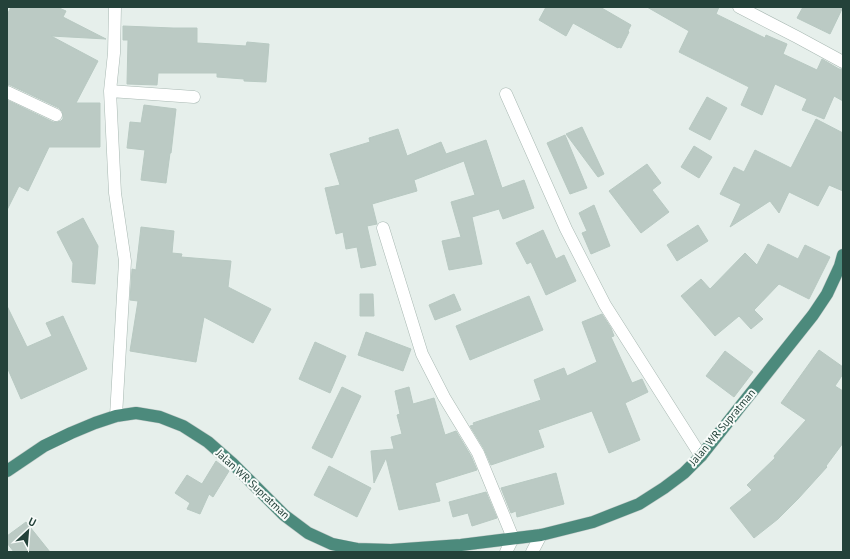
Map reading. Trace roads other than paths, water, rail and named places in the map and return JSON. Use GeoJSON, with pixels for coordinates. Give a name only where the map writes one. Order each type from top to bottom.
{"type":"FeatureCollection","features":[{"type":"Feature","properties":{"kind":"highway","name":"Jalan WR Supratman"},"geometry":{"type":"LineString","coordinates":[[7,471],[44,446],[71,433],[116,416],[136,413],[160,417],[183,426],[208,442],[233,464],[284,515],[308,533],[332,544],[357,549],[391,550],[453,546],[542,535],[593,522],[639,504],[684,473],[701,456],[813,315],[827,294],[840,266],[843,255]]}},
{"type":"Feature","properties":{"kind":"street"},"geometry":{"type":"LineString","coordinates":[[115,7],[114,53],[110,91],[115,193],[125,261],[116,416]]}},
{"type":"Feature","properties":{"kind":"street"},"geometry":{"type":"LineString","coordinates":[[739,7],[843,62]]}},
{"type":"Feature","properties":{"kind":"street"},"geometry":{"type":"LineString","coordinates":[[110,91],[194,97]]}},
{"type":"Feature","properties":{"kind":"street"},"geometry":{"type":"LineString","coordinates":[[7,92],[56,115]]}},
{"type":"Feature","properties":{"kind":"street"},"geometry":{"type":"LineString","coordinates":[[506,94],[566,229],[605,305],[701,456]]}},
{"type":"Feature","properties":{"kind":"street"},"geometry":{"type":"LineString","coordinates":[[383,228],[422,354],[444,397],[478,453],[513,538],[506,552]]}},
{"type":"Feature","properties":{"kind":"street"},"geometry":{"type":"LineString","coordinates":[[532,552],[542,535]]}}]}
